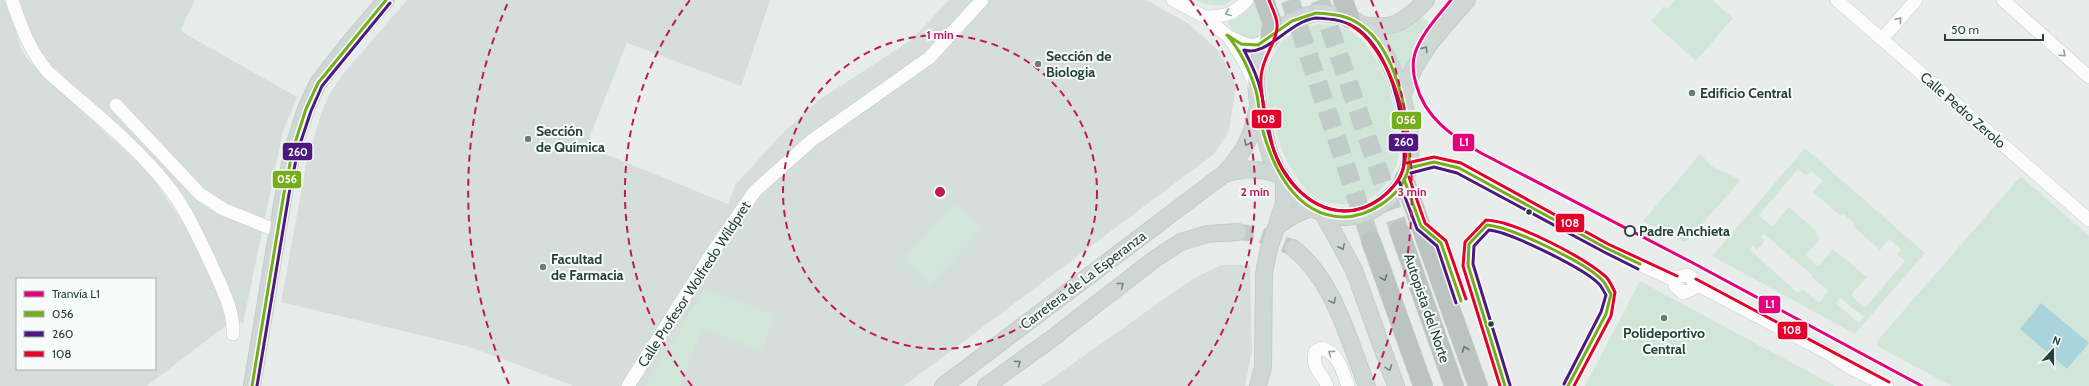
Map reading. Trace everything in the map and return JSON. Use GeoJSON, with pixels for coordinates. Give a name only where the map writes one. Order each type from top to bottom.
{"type":"FeatureCollection","features":[{"type":"Feature","properties":{"kind":"highway"},"geometry":{"type":"LineString","coordinates":[[1264,0],[1272,22],[1270,38]]}},
{"type":"Feature","properties":{"kind":"highway"},"geometry":{"type":"LineString","coordinates":[[1343,0],[1356,22]]}},
{"type":"Feature","properties":{"kind":"highway"},"geometry":{"type":"LineString","coordinates":[[1406,174],[1478,386]]}},
{"type":"Feature","properties":{"kind":"highway","name":"Autopista del Norte"},"geometry":{"type":"LineString","coordinates":[[1400,230],[1454,386]]}},
{"type":"Feature","properties":{"kind":"highway"},"geometry":{"type":"LineString","coordinates":[[1371,241],[1423,386]]}},
{"type":"Feature","properties":{"kind":"main road"},"geometry":{"type":"LineString","coordinates":[[252,386],[293,148],[306,108],[318,83],[350,42],[386,0]]}},
{"type":"Feature","properties":{"kind":"main road"},"geometry":{"type":"LineString","coordinates":[[1396,386],[1354,270],[1316,210],[1293,193],[1270,155],[1258,100],[1258,64],[1261,53],[1270,38],[1278,30],[1302,16],[1316,12],[1331,13],[1376,27],[1394,25],[1408,17],[1426,0]]}},
{"type":"Feature","properties":{"kind":"main road"},"geometry":{"type":"LineString","coordinates":[[1402,96],[1410,74],[1419,57],[1430,42],[1467,0]]}},
{"type":"Feature","properties":{"kind":"main road"},"geometry":{"type":"LineString","coordinates":[[1276,227],[1292,216],[1316,210],[1340,216],[1355,216],[1371,211],[1384,202],[1406,174],[1409,129],[1402,96],[1382,49],[1356,22]]}},
{"type":"Feature","properties":{"kind":"main road","name":"Carretera de La Esperanza"},"geometry":{"type":"LineString","coordinates":[[943,386],[1224,174],[1241,155],[1250,138],[1258,100]]}},
{"type":"Feature","properties":{"kind":"main road","name":"Carretera de La Esperanza"},"geometry":{"type":"LineString","coordinates":[[1224,174],[1244,169],[1264,170],[1283,177]]}},
{"type":"Feature","properties":{"kind":"main road"},"geometry":{"type":"LineString","coordinates":[[1258,386],[1263,367],[1264,274],[1268,252],[1284,202],[1283,177]]}},
{"type":"Feature","properties":{"kind":"main road"},"geometry":{"type":"LineString","coordinates":[[986,386],[1050,340],[1156,258],[1175,246],[1207,234],[1238,232]]}},
{"type":"Feature","properties":{"kind":"main road"},"geometry":{"type":"LineString","coordinates":[[1293,248],[1312,267],[1335,306],[1367,386]]}},
{"type":"Feature","properties":{"kind":"street"},"geometry":{"type":"LineString","coordinates":[[12,0],[24,38],[34,56],[47,71],[157,172],[177,199],[194,228],[222,288],[233,321],[233,334]]}},
{"type":"Feature","properties":{"kind":"street","name":"Calle Profesor Wolfredo Wildpret"},"geometry":{"type":"LineString","coordinates":[[628,386],[712,253],[756,191],[811,141],[929,58],[982,0]]}},
{"type":"Feature","properties":{"kind":"street"},"geometry":{"type":"LineString","coordinates":[[1173,0],[1205,17],[1229,37],[1247,45],[1255,46],[1270,38]]}},
{"type":"Feature","properties":{"kind":"street"},"geometry":{"type":"LineString","coordinates":[[1205,17],[1226,16],[1238,9],[1247,0]]}},
{"type":"Feature","properties":{"kind":"street","name":"Calle Pedro Zerolo"},"geometry":{"type":"LineString","coordinates":[[1837,0],[2089,220]]}},
{"type":"Feature","properties":{"kind":"street"},"geometry":{"type":"LineString","coordinates":[[1882,39],[1916,0]]}},
{"type":"Feature","properties":{"kind":"street"},"geometry":{"type":"LineString","coordinates":[[2003,0],[2089,77]]}},
{"type":"Feature","properties":{"kind":"street"},"geometry":{"type":"LineString","coordinates":[[1229,37],[1247,66],[1258,100]]}},
{"type":"Feature","properties":{"kind":"street"},"geometry":{"type":"LineString","coordinates":[[116,105],[200,194],[223,209],[278,231]]}},
{"type":"Feature","properties":{"kind":"street"},"geometry":{"type":"LineString","coordinates":[[1406,174],[1427,161],[1442,162],[1459,168],[1606,248],[1675,281],[1675,286],[1683,293],[1692,289],[1694,284],[1828,353],[1847,366],[1887,386]]}},
{"type":"Feature","properties":{"kind":"street"},"geometry":{"type":"LineString","coordinates":[[1327,386],[1324,379],[1316,370],[1314,362],[1316,352],[1322,348],[1331,351],[1338,359],[1348,386]]}},
{"type":"Feature","properties":{"kind":"shaded area"},"geometry":{"type":"Polygon","coordinates":[[[0,0],[7,0],[21,49],[29,61],[151,175],[189,232],[221,300],[228,324],[147,386],[0,386],[0,0]]]}},
{"type":"Feature","properties":{"kind":"shaded area"},"geometry":{"type":"Polygon","coordinates":[[[17,0],[195,0],[181,29],[182,32],[297,97],[283,131],[243,324],[237,320],[197,225],[168,176],[154,160],[47,61],[33,42],[17,0]]]}},
{"type":"Feature","properties":{"kind":"shaded area"},"geometry":{"type":"Polygon","coordinates":[[[407,0],[770,0],[741,86],[627,43],[586,146],[728,204],[735,185],[783,133],[816,102],[911,40],[949,0],[1146,0],[1189,24],[1219,51],[1236,86],[1229,131],[1214,154],[904,386],[574,386],[470,347],[281,302],[307,160],[321,114],[329,95],[344,73],[407,0]]]}},
{"type":"Feature","properties":{"kind":"shaded area"},"geometry":{"type":"Polygon","coordinates":[[[1221,265],[1250,265],[1252,351],[1245,386],[1041,386],[1191,280],[1221,265]]]}},
{"type":"Feature","properties":{"kind":"green space"},"geometry":{"type":"Polygon","coordinates":[[[1195,0],[1233,0],[1224,5],[1214,6],[1195,0]]]}},
{"type":"Feature","properties":{"kind":"green space"},"geometry":{"type":"Polygon","coordinates":[[[1675,0],[1712,0],[1733,18],[1696,61],[1651,21],[1664,6],[1667,9],[1675,0]]]}},
{"type":"Feature","properties":{"kind":"green space"},"geometry":{"type":"Polygon","coordinates":[[[1254,2],[1261,19],[1260,33],[1258,37],[1245,38],[1236,33],[1228,22],[1238,18],[1254,2]]]}},
{"type":"Feature","properties":{"kind":"green space"},"geometry":{"type":"Polygon","coordinates":[[[1420,16],[1436,27],[1404,74],[1383,35],[1396,32],[1420,16]]]}},
{"type":"Feature","properties":{"kind":"green space"},"geometry":{"type":"Polygon","coordinates":[[[1318,24],[1337,26],[1351,31],[1366,45],[1375,57],[1382,72],[1393,103],[1399,150],[1399,157],[1395,169],[1381,190],[1368,200],[1355,204],[1326,203],[1309,192],[1287,162],[1272,122],[1268,101],[1267,83],[1268,68],[1271,59],[1277,48],[1287,38],[1297,32],[1318,24]]]}},
{"type":"Feature","properties":{"kind":"green space"},"geometry":{"type":"Polygon","coordinates":[[[1805,148],[1925,253],[1855,334],[1712,256],[1805,148]],[[1798,169],[1759,215],[1772,227],[1789,207],[1816,231],[1815,233],[1820,238],[1806,255],[1818,266],[1833,249],[1867,277],[1851,295],[1865,308],[1905,261],[1897,254],[1901,249],[1889,239],[1880,250],[1853,226],[1854,223],[1843,214],[1841,216],[1813,192],[1823,181],[1811,171],[1806,176],[1798,169]],[[1764,234],[1761,237],[1765,241],[1757,250],[1753,246],[1750,250],[1798,293],[1802,289],[1819,303],[1828,291],[1812,277],[1813,276],[1764,234]],[[1840,298],[1836,303],[1859,323],[1864,317],[1840,298]]]}},
{"type":"Feature","properties":{"kind":"green space"},"geometry":{"type":"Polygon","coordinates":[[[1700,154],[1713,167],[1741,180],[1688,240],[1684,242],[1643,221],[1700,154]]]}},
{"type":"Feature","properties":{"kind":"green space"},"geometry":{"type":"Polygon","coordinates":[[[2020,177],[2089,236],[2089,386],[1952,386],[1877,346],[1877,341],[2020,177]]]}},
{"type":"Feature","properties":{"kind":"green space"},"geometry":{"type":"Polygon","coordinates":[[[955,204],[982,229],[930,284],[903,259],[955,204]]]}},
{"type":"Feature","properties":{"kind":"green space","name":"Polideportivo Central"},"geometry":{"type":"Polygon","coordinates":[[[1640,281],[1835,386],[1585,386],[1640,281]]]}},
{"type":"Feature","properties":{"kind":"green space"},"geometry":{"type":"Polygon","coordinates":[[[704,289],[775,315],[761,351],[702,328],[680,386],[645,386],[704,289]]]}},
{"type":"Feature","properties":{"kind":"water"},"geometry":{"type":"Polygon","coordinates":[[[2041,303],[2089,343],[2067,369],[2020,329],[2041,303]]]}},
{"type":"Feature","properties":{"kind":"tunnel"},"geometry":{"type":"LineString","coordinates":[[1290,0],[1371,241]]}},
{"type":"Feature","properties":{"kind":"tunnel"},"geometry":{"type":"LineString","coordinates":[[1320,0],[1399,230]]}},
{"type":"Feature","properties":{"kind":"tunnel"},"geometry":{"type":"LineString","coordinates":[[1238,232],[1258,234],[1293,248]]}},
{"type":"Feature","properties":{"kind":"tram line","name":"L1"},"geometry":{"type":"LineString","coordinates":[[1451,0],[1422,39],[1415,53],[1413,65],[1416,84],[1420,96],[1433,116],[1450,133],[1481,153],[1693,263],[1922,386]]}},
{"type":"Feature","properties":{"kind":"transit line","name":"056"},"geometry":{"type":"LineString","coordinates":[[252,386],[284,193],[293,149],[306,109],[318,83],[386,0]]}},
{"type":"Feature","properties":{"kind":"transit line","name":"108"},"geometry":{"type":"LineString","coordinates":[[1269,0],[1276,17],[1277,29],[1264,62],[1261,83],[1267,122],[1274,151],[1286,176],[1305,196],[1328,209],[1341,211],[1355,210],[1368,206],[1387,194],[1400,177],[1405,160],[1406,139],[1403,116],[1396,92],[1387,70],[1376,50],[1363,34],[1348,24]]}},
{"type":"Feature","properties":{"kind":"transit line","name":"260"},"geometry":{"type":"LineString","coordinates":[[257,386],[289,194],[298,150],[311,111],[322,86],[390,3]]}},
{"type":"Feature","properties":{"kind":"transit line","name":"056"},"geometry":{"type":"LineString","coordinates":[[1316,13],[1351,19],[1362,26],[1373,37],[1383,50],[1391,65],[1398,82],[1406,117],[1409,161],[1408,170],[1403,182],[1390,198],[1372,210],[1353,216],[1343,217],[1326,214],[1311,208],[1298,198],[1287,185],[1278,171],[1265,139],[1261,124],[1257,95],[1251,76],[1241,54],[1227,35],[1241,44],[1258,45],[1292,21],[1316,13]]}},
{"type":"Feature","properties":{"kind":"transit line","name":"260"},"geometry":{"type":"LineString","coordinates":[[1316,18],[1349,24],[1359,30],[1370,40],[1387,68],[1393,84],[1401,117],[1404,148],[1404,163],[1402,172],[1391,190],[1368,206],[1356,210],[1343,211],[1330,209],[1318,204],[1297,188],[1283,170],[1272,146],[1260,86],[1244,50],[1253,51],[1261,49],[1296,26],[1316,18]]}},
{"type":"Feature","properties":{"kind":"transit line","name":"108"},"geometry":{"type":"LineString","coordinates":[[1407,163],[1434,157],[1461,163],[1608,244],[1677,276]]}},
{"type":"Feature","properties":{"kind":"transit line","name":"056"},"geometry":{"type":"LineString","coordinates":[[1409,168],[1434,162],[1459,168],[1606,248],[1640,264]]}},
{"type":"Feature","properties":{"kind":"transit line","name":"260"},"geometry":{"type":"LineString","coordinates":[[1411,173],[1434,167],[1457,173],[1638,269]]}},
{"type":"Feature","properties":{"kind":"transit line","name":"108"},"geometry":{"type":"LineString","coordinates":[[1409,177],[1425,223],[1446,241],[1466,299]]}},
{"type":"Feature","properties":{"kind":"transit line","name":"056"},"geometry":{"type":"LineString","coordinates":[[1404,179],[1421,226],[1441,243],[1461,301]]}},
{"type":"Feature","properties":{"kind":"transit line","name":"260"},"geometry":{"type":"LineString","coordinates":[[1399,181],[1417,229],[1437,246],[1456,303]]}},
{"type":"Feature","properties":{"kind":"transit line","name":"108"},"geometry":{"type":"LineString","coordinates":[[1500,386],[1463,266],[1465,242],[1486,220],[1514,226],[1548,241],[1595,268],[1607,278],[1611,284],[1615,292],[1611,316],[1574,386]]}},
{"type":"Feature","properties":{"kind":"transit line","name":"056"},"geometry":{"type":"LineString","coordinates":[[1505,386],[1468,265],[1469,244],[1487,225],[1513,232],[1566,256],[1582,265],[1604,282],[1611,294],[1606,314],[1568,386]]}},
{"type":"Feature","properties":{"kind":"transit line","name":"260"},"geometry":{"type":"LineString","coordinates":[[1510,385],[1473,264],[1474,246],[1489,230],[1513,237],[1564,261],[1591,277],[1600,285],[1606,295],[1601,312],[1564,384]]}},
{"type":"Feature","properties":{"kind":"transit line","name":"108"},"geometry":{"type":"LineString","coordinates":[[1696,279],[1889,382]]}},
{"type":"Feature","properties":{"kind":"place","name":"Sección de Biologia"},"geometry":{"type":"Point","coordinates":[1038,64]}},
{"type":"Feature","properties":{"kind":"place","name":"Edificio Central"},"geometry":{"type":"Point","coordinates":[1692,93]}},
{"type":"Feature","properties":{"kind":"place","name":"Sección de Química"},"geometry":{"type":"Point","coordinates":[528,139]}},
{"type":"Feature","properties":{"kind":"place","name":"Padre Anchieta"},"geometry":{"type":"Point","coordinates":[1630,231]}},
{"type":"Feature","properties":{"kind":"place","name":"Facultad de Farmacia"},"geometry":{"type":"Point","coordinates":[543,267]}},
{"type":"Feature","properties":{"kind":"place","name":"Polideportivo Central"},"geometry":{"type":"Point","coordinates":[1664,318]}}]}
